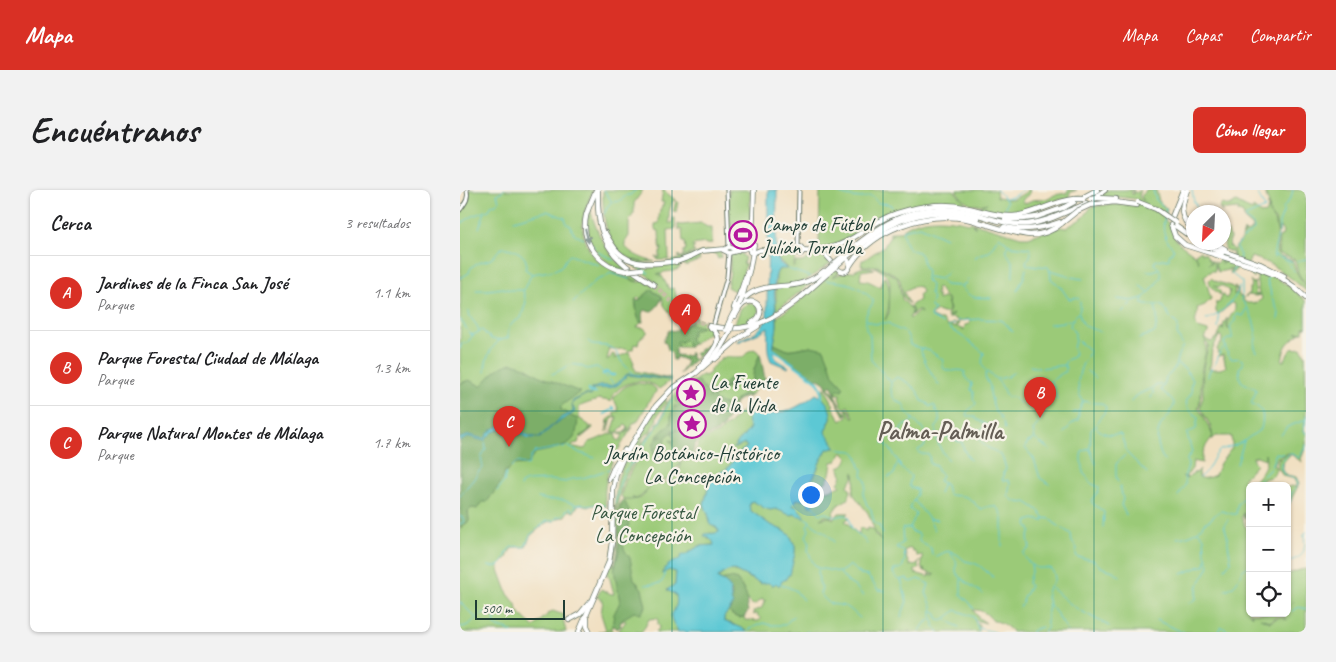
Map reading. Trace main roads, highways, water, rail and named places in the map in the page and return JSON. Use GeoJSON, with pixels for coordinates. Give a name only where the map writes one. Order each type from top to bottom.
{"type":"FeatureCollection","features":[{"type":"Feature","properties":{"kind":"highway"},"geometry":{"type":"LineString","coordinates":[[599,190],[602,221],[612,248],[621,259],[655,284],[621,262],[610,250],[599,222],[599,190]]}},
{"type":"Feature","properties":{"kind":"highway"},"geometry":{"type":"LineString","coordinates":[[599,190],[586,217],[586,235],[592,250],[603,261],[617,269],[626,271],[690,257]]}},
{"type":"Feature","properties":{"kind":"highway"},"geometry":{"type":"LineString","coordinates":[[696,373],[717,353],[736,308],[742,299],[753,291],[764,288],[793,286],[812,280],[835,265],[871,236],[888,226],[926,214],[936,213],[958,214],[1004,224],[1030,226],[1049,222],[1089,201],[1097,190]]}},
{"type":"Feature","properties":{"kind":"highway"},"geometry":{"type":"LineString","coordinates":[[850,267],[858,256],[874,241],[892,230],[912,222],[930,218],[949,217],[967,219],[1030,235],[1038,234],[1049,232],[1105,190]]}},
{"type":"Feature","properties":{"kind":"highway"},"geometry":{"type":"LineString","coordinates":[[1172,218],[1185,190]]}},
{"type":"Feature","properties":{"kind":"highway"},"geometry":{"type":"LineString","coordinates":[[1185,190],[1182,214],[1186,222]]}},
{"type":"Feature","properties":{"kind":"highway"},"geometry":{"type":"LineString","coordinates":[[578,632],[609,562],[612,542],[612,500],[616,474],[622,460],[656,406],[672,390],[705,368],[739,338],[801,297],[856,244],[878,228],[901,217],[936,210],[959,211],[1012,223],[1026,224],[1046,221],[1089,201],[1116,199],[1156,209],[1186,232]]}},
{"type":"Feature","properties":{"kind":"highway"},"geometry":{"type":"LineString","coordinates":[[831,248],[843,244],[879,221],[906,210],[936,205],[958,206],[994,215],[1012,216],[1027,214],[1060,201],[1137,204]]}},
{"type":"Feature","properties":{"kind":"highway"},"geometry":{"type":"LineString","coordinates":[[1012,223],[1037,220],[1049,216],[1075,201]]}},
{"type":"Feature","properties":{"kind":"highway"},"geometry":{"type":"LineString","coordinates":[[958,206],[1000,218],[1017,220],[1041,216],[1065,207]]}},
{"type":"Feature","properties":{"kind":"highway"},"geometry":{"type":"LineString","coordinates":[[974,217],[1006,227],[1024,229]]}},
{"type":"Feature","properties":{"kind":"highway"},"geometry":{"type":"LineString","coordinates":[[990,225],[1008,229],[1024,229],[1061,223]]}},
{"type":"Feature","properties":{"kind":"highway"},"geometry":{"type":"LineString","coordinates":[[1174,224],[1175,236],[1185,245],[1230,255]]}},
{"type":"Feature","properties":{"kind":"highway"},"geometry":{"type":"LineString","coordinates":[[605,233],[617,251],[628,259],[650,264],[678,261]]}},
{"type":"Feature","properties":{"kind":"highway"},"geometry":{"type":"LineString","coordinates":[[1213,250],[1251,262],[1283,277],[1306,294]]}},
{"type":"Feature","properties":{"kind":"highway"},"geometry":{"type":"LineString","coordinates":[[1220,250],[1230,255]]}},
{"type":"Feature","properties":{"kind":"highway"},"geometry":{"type":"LineString","coordinates":[[1223,250],[1230,255]]}},
{"type":"Feature","properties":{"kind":"highway"},"geometry":{"type":"LineString","coordinates":[[778,313],[827,269]]}},
{"type":"Feature","properties":{"kind":"highway"},"geometry":{"type":"LineString","coordinates":[[1283,277],[1306,298]]}},
{"type":"Feature","properties":{"kind":"highway"},"geometry":{"type":"LineString","coordinates":[[735,316],[738,303],[737,294],[742,294]]}},
{"type":"Feature","properties":{"kind":"highway"},"geometry":{"type":"LineString","coordinates":[[730,324],[742,294]]}},
{"type":"Feature","properties":{"kind":"highway"},"geometry":{"type":"LineString","coordinates":[[730,324],[742,306],[752,302],[757,304],[760,309],[760,316],[755,322],[748,325]]}},
{"type":"Feature","properties":{"kind":"highway"},"geometry":{"type":"LineString","coordinates":[[710,325],[733,329],[765,321]]}},
{"type":"Feature","properties":{"kind":"highway"},"geometry":{"type":"LineString","coordinates":[[710,325],[726,327],[765,321]]}},
{"type":"Feature","properties":{"kind":"highway"},"geometry":{"type":"LineString","coordinates":[[700,367],[718,342],[718,336],[710,325]]}},
{"type":"Feature","properties":{"kind":"highway"},"geometry":{"type":"LineString","coordinates":[[608,479],[618,460],[663,393],[707,361],[718,348],[728,330]]}},
{"type":"Feature","properties":{"kind":"highway"},"geometry":{"type":"LineString","coordinates":[[578,632],[607,561],[610,542],[612,482],[616,467],[625,450]]}},
{"type":"Feature","properties":{"kind":"highway"},"geometry":{"type":"LineString","coordinates":[[590,632],[587,626],[587,619],[608,570],[612,555],[614,485]]}},
{"type":"Feature","properties":{"kind":"highway"},"geometry":{"type":"LineString","coordinates":[[578,632],[578,622],[570,620],[580,614],[590,602]]}},
{"type":"Feature","properties":{"kind":"main road"},"geometry":{"type":"LineString","coordinates":[[460,210],[467,199],[467,190]]}},
{"type":"Feature","properties":{"kind":"main road"},"geometry":{"type":"LineString","coordinates":[[710,325],[727,278],[729,250],[727,190]]}},
{"type":"Feature","properties":{"kind":"main road"},"geometry":{"type":"LineString","coordinates":[[742,294],[753,249],[755,190]]}},
{"type":"Feature","properties":{"kind":"main road"},"geometry":{"type":"LineString","coordinates":[[799,249],[800,190]]}},
{"type":"Feature","properties":{"kind":"main road"},"geometry":{"type":"LineString","coordinates":[[690,257],[702,251],[720,249],[735,251],[753,249],[824,250],[831,248],[841,253]]}},
{"type":"Feature","properties":{"kind":"main road"},"geometry":{"type":"LineString","coordinates":[[827,256],[827,251],[831,248]]}},
{"type":"Feature","properties":{"kind":"main road"},"geometry":{"type":"LineString","coordinates":[[799,249],[820,251],[841,271],[846,271],[850,267],[848,260]]}},
{"type":"Feature","properties":{"kind":"water"},"geometry":{"type":"Polygon","coordinates":[[[768,190],[777,190],[776,255],[779,262],[787,269],[779,269],[775,280],[777,328],[774,355],[776,359],[788,368],[771,361],[769,357],[768,327],[738,342],[739,339],[753,334],[760,329],[767,316],[768,190]]]}},
{"type":"Feature","properties":{"kind":"water"},"geometry":{"type":"Polygon","coordinates":[[[628,374],[670,379],[628,375],[613,387],[592,389],[592,395],[591,388],[614,385],[628,374]]]}},
{"type":"Feature","properties":{"kind":"water"},"geometry":{"type":"Polygon","coordinates":[[[816,394],[825,400],[829,406],[831,419],[825,432],[836,448],[827,449],[814,476],[805,484],[806,486],[803,489],[814,499],[813,506],[809,506],[808,501],[797,499],[792,505],[796,506],[804,514],[805,518],[803,518],[776,509],[764,508],[753,501],[750,502],[749,506],[751,511],[769,524],[790,535],[795,546],[795,553],[790,575],[779,586],[776,583],[774,585],[769,583],[762,584],[734,570],[727,571],[718,577],[718,579],[730,587],[733,605],[724,617],[724,621],[748,632],[678,632],[671,616],[677,601],[676,595],[667,590],[675,585],[676,572],[669,570],[662,574],[671,563],[679,560],[682,555],[699,546],[714,545],[713,541],[704,536],[705,534],[719,532],[716,527],[710,525],[704,504],[710,481],[720,472],[727,469],[739,453],[747,447],[745,444],[732,448],[735,447],[737,442],[750,428],[747,421],[751,415],[754,413],[772,414],[784,412],[816,394]]]}},
{"type":"Feature","properties":{"kind":"water"},"geometry":{"type":"Polygon","coordinates":[[[572,406],[575,411],[574,413],[555,424],[540,438],[527,438],[508,427],[493,432],[484,441],[470,437],[460,441],[460,438],[470,435],[484,439],[491,431],[506,424],[526,434],[539,437],[562,417],[573,412],[572,406]]]}},
{"type":"Feature","properties":{"kind":"waterway"},"geometry":{"type":"LineString","coordinates":[[460,225],[470,217],[489,210],[492,205],[499,201],[497,194],[504,190]]}},
{"type":"Feature","properties":{"kind":"waterway"},"geometry":{"type":"LineString","coordinates":[[604,190],[612,202]]}},
{"type":"Feature","properties":{"kind":"waterway"},"geometry":{"type":"LineString","coordinates":[[614,202],[619,201],[636,190]]}},
{"type":"Feature","properties":{"kind":"waterway"},"geometry":{"type":"LineString","coordinates":[[832,190],[842,195],[863,198],[870,196],[878,202],[890,204],[892,207]]}},
{"type":"Feature","properties":{"kind":"waterway"},"geometry":{"type":"LineString","coordinates":[[997,190],[1007,201],[1005,208]]}},
{"type":"Feature","properties":{"kind":"waterway"},"geometry":{"type":"LineString","coordinates":[[1005,198],[1012,197],[1023,190]]}},
{"type":"Feature","properties":{"kind":"waterway"},"geometry":{"type":"LineString","coordinates":[[1153,190],[1156,200],[1165,208],[1166,213]]}},
{"type":"Feature","properties":{"kind":"waterway"},"geometry":{"type":"LineString","coordinates":[[1192,190],[1196,205]]}},
{"type":"Feature","properties":{"kind":"waterway"},"geometry":{"type":"LineString","coordinates":[[1239,261],[1240,255],[1236,248],[1254,230],[1253,225],[1245,217],[1265,208],[1258,195],[1258,190]]}},
{"type":"Feature","properties":{"kind":"waterway"},"geometry":{"type":"LineString","coordinates":[[1279,233],[1279,223],[1283,208],[1291,198],[1293,190]]}},
{"type":"Feature","properties":{"kind":"waterway"},"geometry":{"type":"LineString","coordinates":[[604,214],[611,202]]}},
{"type":"Feature","properties":{"kind":"waterway"},"geometry":{"type":"LineString","coordinates":[[514,220],[547,211],[565,218],[574,233],[584,239]]}},
{"type":"Feature","properties":{"kind":"waterway"},"geometry":{"type":"LineString","coordinates":[[479,228],[485,212]]}},
{"type":"Feature","properties":{"kind":"waterway"},"geometry":{"type":"LineString","coordinates":[[1165,217],[1163,226],[1165,234],[1168,242],[1174,249],[1169,256],[1169,260],[1155,261],[1154,264],[1160,270],[1161,277],[1143,298],[1142,302],[1145,305],[1160,305],[1164,307],[1178,325],[1177,334],[1183,346],[1175,367],[1166,377],[1161,390],[1174,402],[1170,414],[1160,426],[1158,435],[1159,449],[1165,461]]}},
{"type":"Feature","properties":{"kind":"waterway"},"geometry":{"type":"LineString","coordinates":[[943,324],[930,317],[935,310],[931,307],[933,299],[930,293],[931,285],[926,280],[927,271],[920,254],[906,245],[902,230],[920,226],[946,238]]}},
{"type":"Feature","properties":{"kind":"waterway"},"geometry":{"type":"LineString","coordinates":[[1274,258],[1278,235]]}},
{"type":"Feature","properties":{"kind":"waterway"},"geometry":{"type":"LineString","coordinates":[[974,258],[989,252],[999,236],[1011,246],[1029,248],[1031,253],[1026,261],[1027,265],[1048,267],[1051,279],[1060,286],[1068,298],[1076,297],[1079,299]]}},
{"type":"Feature","properties":{"kind":"waterway"},"geometry":{"type":"LineString","coordinates":[[1008,244],[1007,251],[1013,264],[1013,278]]}},
{"type":"Feature","properties":{"kind":"waterway"},"geometry":{"type":"LineString","coordinates":[[592,245],[600,253],[614,260]]}},
{"type":"Feature","properties":{"kind":"waterway"},"geometry":{"type":"LineString","coordinates":[[460,278],[469,273],[474,265],[491,259],[503,248],[523,255],[526,262],[525,269],[532,274]]}},
{"type":"Feature","properties":{"kind":"waterway"},"geometry":{"type":"LineString","coordinates":[[460,349],[462,343],[467,343],[473,335],[482,330],[491,339],[502,340],[508,338],[510,326],[521,318],[526,302],[523,290],[532,274],[557,269],[562,266],[570,255],[599,265]]}},
{"type":"Feature","properties":{"kind":"waterway"},"geometry":{"type":"LineString","coordinates":[[1274,255],[1292,262]]}},
{"type":"Feature","properties":{"kind":"waterway"},"geometry":{"type":"LineString","coordinates":[[1297,261],[1306,259]]}},
{"type":"Feature","properties":{"kind":"waterway"},"geometry":{"type":"LineString","coordinates":[[1285,260],[1294,271]]}},
{"type":"Feature","properties":{"kind":"waterway"},"geometry":{"type":"LineString","coordinates":[[1237,264],[1231,273],[1242,282],[1242,295]]}},
{"type":"Feature","properties":{"kind":"waterway"},"geometry":{"type":"LineString","coordinates":[[788,269],[811,277]]}},
{"type":"Feature","properties":{"kind":"waterway"},"geometry":{"type":"LineString","coordinates":[[1017,291],[1026,269]]}},
{"type":"Feature","properties":{"kind":"waterway"},"geometry":{"type":"LineString","coordinates":[[1147,271],[1158,269]]}},
{"type":"Feature","properties":{"kind":"waterway"},"geometry":{"type":"LineString","coordinates":[[642,270],[649,273]]}},
{"type":"Feature","properties":{"kind":"waterway"},"geometry":{"type":"LineString","coordinates":[[1050,271],[1083,279]]}},
{"type":"Feature","properties":{"kind":"waterway"},"geometry":{"type":"LineString","coordinates":[[941,278],[948,272]]}},
{"type":"Feature","properties":{"kind":"waterway"},"geometry":{"type":"LineString","coordinates":[[573,302],[594,282],[606,277],[610,273],[630,279]]}},
{"type":"Feature","properties":{"kind":"waterway"},"geometry":{"type":"LineString","coordinates":[[1268,276],[1267,281],[1271,297],[1279,313],[1278,319]]}},
{"type":"Feature","properties":{"kind":"waterway"},"geometry":{"type":"LineString","coordinates":[[928,277],[940,279],[945,285],[961,286],[970,296],[991,298]]}},
{"type":"Feature","properties":{"kind":"waterway"},"geometry":{"type":"LineString","coordinates":[[962,285],[968,279]]}},
{"type":"Feature","properties":{"kind":"waterway"},"geometry":{"type":"LineString","coordinates":[[830,281],[854,286],[873,300],[866,315],[866,329],[870,335],[871,360],[891,382],[893,397],[905,405],[905,410],[924,430],[925,446],[918,450],[921,454],[929,455],[930,464],[936,466],[937,471],[942,475],[939,481],[946,485],[948,494],[970,499],[981,509],[994,506],[1002,516]]}},
{"type":"Feature","properties":{"kind":"waterway"},"geometry":{"type":"LineString","coordinates":[[1140,286],[1148,291]]}},
{"type":"Feature","properties":{"kind":"waterway"},"geometry":{"type":"LineString","coordinates":[[1206,319],[1211,318],[1227,307],[1239,287]]}},
{"type":"Feature","properties":{"kind":"waterway"},"geometry":{"type":"LineString","coordinates":[[476,290],[503,288],[522,290]]}},
{"type":"Feature","properties":{"kind":"waterway"},"geometry":{"type":"LineString","coordinates":[[1242,297],[1241,299],[1249,310],[1254,323],[1257,352]]}},
{"type":"Feature","properties":{"kind":"waterway"},"geometry":{"type":"LineString","coordinates":[[1117,299],[1132,301],[1143,298]]}},
{"type":"Feature","properties":{"kind":"waterway"},"geometry":{"type":"LineString","coordinates":[[1080,302],[1080,310],[1070,326],[1075,333],[1075,339],[1088,349],[1087,357]]}},
{"type":"Feature","properties":{"kind":"waterway"},"geometry":{"type":"LineString","coordinates":[[1122,312],[1132,302]]}},
{"type":"Feature","properties":{"kind":"waterway"},"geometry":{"type":"LineString","coordinates":[[1139,339],[1155,332],[1157,315],[1154,305]]}},
{"type":"Feature","properties":{"kind":"waterway"},"geometry":{"type":"LineString","coordinates":[[1200,477],[1208,469],[1220,450],[1244,441],[1261,429],[1263,419],[1261,410],[1252,405],[1256,389],[1241,381],[1239,368],[1243,365],[1243,361],[1239,358],[1232,359],[1228,355],[1224,342],[1232,339],[1230,327],[1235,321],[1235,316],[1237,314],[1242,316],[1247,308]]}},
{"type":"Feature","properties":{"kind":"waterway"},"geometry":{"type":"LineString","coordinates":[[469,311],[479,331]]}},
{"type":"Feature","properties":{"kind":"waterway"},"geometry":{"type":"LineString","coordinates":[[1079,313],[1084,324],[1100,332]]}},
{"type":"Feature","properties":{"kind":"waterway"},"geometry":{"type":"LineString","coordinates":[[1218,314],[1218,328]]}},
{"type":"Feature","properties":{"kind":"waterway"},"geometry":{"type":"LineString","coordinates":[[460,319],[470,334],[473,335]]}},
{"type":"Feature","properties":{"kind":"waterway"},"geometry":{"type":"LineString","coordinates":[[1049,324],[1072,319]]}},
{"type":"Feature","properties":{"kind":"waterway"},"geometry":{"type":"LineString","coordinates":[[867,320],[875,324],[881,323]]}},
{"type":"Feature","properties":{"kind":"waterway"},"geometry":{"type":"LineString","coordinates":[[957,321],[1000,320],[1013,332]]}},
{"type":"Feature","properties":{"kind":"waterway"},"geometry":{"type":"LineString","coordinates":[[883,323],[889,323],[905,333],[910,345],[930,351],[943,360],[943,368],[946,370],[965,372],[966,378],[972,383],[971,390],[974,392],[973,399],[976,403],[966,415],[975,416],[976,419],[987,425],[977,432],[982,443],[1002,457],[1006,469],[1002,480],[1008,480],[1010,483],[1008,496],[1016,502],[1026,502],[1038,510]]}},
{"type":"Feature","properties":{"kind":"waterway"},"geometry":{"type":"LineString","coordinates":[[948,327],[955,323]]}},
{"type":"Feature","properties":{"kind":"waterway"},"geometry":{"type":"LineString","coordinates":[[949,328],[984,353],[982,364],[986,371],[997,380],[1006,395],[1020,403]]}},
{"type":"Feature","properties":{"kind":"waterway"},"geometry":{"type":"LineString","coordinates":[[485,372],[489,354],[500,340]]}},
{"type":"Feature","properties":{"kind":"waterway"},"geometry":{"type":"LineString","coordinates":[[1067,360],[1073,357],[1075,353],[1073,349],[1075,340]]}},
{"type":"Feature","properties":{"kind":"waterway"},"geometry":{"type":"LineString","coordinates":[[588,341],[593,345],[607,346],[615,350],[621,361],[632,373]]}},
{"type":"Feature","properties":{"kind":"waterway"},"geometry":{"type":"LineString","coordinates":[[1208,377],[1222,349],[1225,347]]}},
{"type":"Feature","properties":{"kind":"waterway"},"geometry":{"type":"LineString","coordinates":[[771,348],[817,381],[821,388],[822,399]]}},
{"type":"Feature","properties":{"kind":"waterway"},"geometry":{"type":"LineString","coordinates":[[920,348],[928,367],[939,385]]}},
{"type":"Feature","properties":{"kind":"waterway"},"geometry":{"type":"LineString","coordinates":[[1085,360],[1079,375],[1078,386],[1083,401],[1089,402]]}},
{"type":"Feature","properties":{"kind":"waterway"},"geometry":{"type":"LineString","coordinates":[[1049,484],[1040,478],[1034,459],[1025,447],[1028,442],[1035,439],[1033,430],[1043,413],[1043,403],[1039,393],[1041,383],[1051,381],[1065,372],[1066,368],[1064,365],[1066,361]]}},
{"type":"Feature","properties":{"kind":"waterway"},"geometry":{"type":"LineString","coordinates":[[1177,364],[1185,369],[1193,380],[1191,385],[1192,392],[1186,403],[1190,410],[1198,417],[1196,429],[1187,434],[1192,452],[1187,459],[1188,466],[1184,477],[1185,485],[1178,496]]}},
{"type":"Feature","properties":{"kind":"waterway"},"geometry":{"type":"LineString","coordinates":[[552,374],[572,365],[587,369],[596,367],[613,384]]}},
{"type":"Feature","properties":{"kind":"waterway"},"geometry":{"type":"LineString","coordinates":[[1042,368],[1064,365]]}},
{"type":"Feature","properties":{"kind":"waterway"},"geometry":{"type":"LineString","coordinates":[[1030,366],[1039,368]]}},
{"type":"Feature","properties":{"kind":"waterway"},"geometry":{"type":"LineString","coordinates":[[1087,371],[1095,378]]}},
{"type":"Feature","properties":{"kind":"waterway"},"geometry":{"type":"LineString","coordinates":[[603,374],[606,372],[614,375]]}},
{"type":"Feature","properties":{"kind":"waterway"},"geometry":{"type":"LineString","coordinates":[[997,379],[1007,377],[1014,372]]}},
{"type":"Feature","properties":{"kind":"waterway"},"geometry":{"type":"LineString","coordinates":[[986,373],[985,377],[990,386],[995,412],[1000,416],[1001,420]]}},
{"type":"Feature","properties":{"kind":"waterway"},"geometry":{"type":"LineString","coordinates":[[892,381],[897,377],[905,381],[916,389],[922,401],[930,407],[932,405],[935,406],[936,411],[939,413],[939,422],[936,427],[937,441],[949,460]]}},
{"type":"Feature","properties":{"kind":"waterway"},"geometry":{"type":"LineString","coordinates":[[1051,382],[1057,400]]}},
{"type":"Feature","properties":{"kind":"waterway"},"geometry":{"type":"LineString","coordinates":[[1131,402],[1137,395],[1162,385]]}},
{"type":"Feature","properties":{"kind":"waterway"},"geometry":{"type":"LineString","coordinates":[[588,390],[589,392],[596,393]]}},
{"type":"Feature","properties":{"kind":"waterway"},"geometry":{"type":"LineString","coordinates":[[1151,398],[1153,390]]}},
{"type":"Feature","properties":{"kind":"waterway"},"geometry":{"type":"LineString","coordinates":[[657,427],[672,398]]}},
{"type":"Feature","properties":{"kind":"waterway"},"geometry":{"type":"LineString","coordinates":[[1073,413],[1079,411],[1083,401]]}},
{"type":"Feature","properties":{"kind":"waterway"},"geometry":{"type":"LineString","coordinates":[[1094,403],[1101,403],[1106,407],[1104,413],[1097,421],[1096,427],[1104,433],[1121,435],[1127,453],[1147,473]]}},
{"type":"Feature","properties":{"kind":"waterway"},"geometry":{"type":"LineString","coordinates":[[683,408],[686,411]]}},
{"type":"Feature","properties":{"kind":"waterway"},"geometry":{"type":"LineString","coordinates":[[604,414],[612,410]]}},
{"type":"Feature","properties":{"kind":"waterway"},"geometry":{"type":"LineString","coordinates":[[1070,425],[1078,420],[1079,411]]}},
{"type":"Feature","properties":{"kind":"waterway"},"geometry":{"type":"LineString","coordinates":[[689,412],[696,423],[690,429]]}},
{"type":"Feature","properties":{"kind":"waterway"},"geometry":{"type":"LineString","coordinates":[[1306,416],[1304,430],[1306,434]]}},
{"type":"Feature","properties":{"kind":"waterway"},"geometry":{"type":"LineString","coordinates":[[913,419],[910,423],[903,426],[900,432],[892,436],[886,436],[883,443],[887,445],[901,468],[911,476],[909,485],[911,488],[917,489],[917,494],[910,507],[916,514],[910,528],[911,531],[919,534],[919,541],[931,548],[932,555],[937,556],[950,551],[965,561],[980,566],[993,577]]}},
{"type":"Feature","properties":{"kind":"waterway"},"geometry":{"type":"LineString","coordinates":[[1281,435],[1287,427],[1305,420]]}},
{"type":"Feature","properties":{"kind":"waterway"},"geometry":{"type":"LineString","coordinates":[[1003,423],[1005,429]]}},
{"type":"Feature","properties":{"kind":"waterway"},"geometry":{"type":"LineString","coordinates":[[1064,433],[1069,427]]}},
{"type":"Feature","properties":{"kind":"waterway"},"geometry":{"type":"LineString","coordinates":[[1094,427],[1091,430],[1090,448],[1082,452],[1081,461],[1083,473],[1090,483],[1099,487],[1092,503],[1104,512],[1103,527]]}},
{"type":"Feature","properties":{"kind":"waterway"},"geometry":{"type":"LineString","coordinates":[[615,503],[624,472],[632,463],[638,460],[647,439],[656,428]]}},
{"type":"Feature","properties":{"kind":"waterway"},"geometry":{"type":"LineString","coordinates":[[936,435],[953,437],[957,441],[962,442],[970,460]]}},
{"type":"Feature","properties":{"kind":"waterway"},"geometry":{"type":"LineString","coordinates":[[1036,440],[1050,450]]}},
{"type":"Feature","properties":{"kind":"waterway"},"geometry":{"type":"LineString","coordinates":[[1237,464],[1244,441]]}},
{"type":"Feature","properties":{"kind":"waterway"},"geometry":{"type":"LineString","coordinates":[[460,496],[483,467],[481,458],[486,449],[485,442]]}},
{"type":"Feature","properties":{"kind":"waterway"},"geometry":{"type":"LineString","coordinates":[[1290,453],[1300,457],[1306,445]]}},
{"type":"Feature","properties":{"kind":"waterway"},"geometry":{"type":"LineString","coordinates":[[497,491],[504,482],[506,473],[517,462],[528,465],[535,452],[567,446],[595,458]]}},
{"type":"Feature","properties":{"kind":"waterway"},"geometry":{"type":"LineString","coordinates":[[836,448],[852,451],[857,455],[860,467],[863,469],[862,475],[866,482],[863,494],[867,505],[871,509],[874,523],[879,525],[883,534]]}},
{"type":"Feature","properties":{"kind":"waterway"},"geometry":{"type":"LineString","coordinates":[[1090,449],[1096,464]]}},
{"type":"Feature","properties":{"kind":"waterway"},"geometry":{"type":"LineString","coordinates":[[1257,482],[1270,469],[1276,453],[1283,454]]}},
{"type":"Feature","properties":{"kind":"waterway"},"geometry":{"type":"LineString","coordinates":[[1289,454],[1283,460],[1281,469],[1285,476],[1294,477],[1297,480],[1298,485],[1291,496]]}},
{"type":"Feature","properties":{"kind":"waterway"},"geometry":{"type":"LineString","coordinates":[[1118,482],[1116,464],[1125,455]]}},
{"type":"Feature","properties":{"kind":"waterway"},"geometry":{"type":"LineString","coordinates":[[626,462],[632,462]]}},
{"type":"Feature","properties":{"kind":"waterway"},"geometry":{"type":"LineString","coordinates":[[888,477],[894,474],[898,462]]}},
{"type":"Feature","properties":{"kind":"waterway"},"geometry":{"type":"LineString","coordinates":[[520,487],[521,484],[527,481],[550,480],[566,482],[610,469]]}},
{"type":"Feature","properties":{"kind":"waterway"},"geometry":{"type":"LineString","coordinates":[[939,494],[943,483]]}},
{"type":"Feature","properties":{"kind":"waterway"},"geometry":{"type":"LineString","coordinates":[[1120,486],[1123,499],[1121,505],[1126,515]]}},
{"type":"Feature","properties":{"kind":"waterway"},"geometry":{"type":"LineString","coordinates":[[1218,512],[1236,514],[1238,503],[1246,494]]}},
{"type":"Feature","properties":{"kind":"waterway"},"geometry":{"type":"LineString","coordinates":[[538,498],[563,500],[576,505],[598,504],[605,506]]}},
{"type":"Feature","properties":{"kind":"waterway"},"geometry":{"type":"LineString","coordinates":[[914,500],[929,519],[938,520]]}},
{"type":"Feature","properties":{"kind":"waterway"},"geometry":{"type":"LineString","coordinates":[[488,566],[503,563],[509,549],[512,547],[525,547],[530,535],[547,521],[554,521],[557,517],[562,516],[570,508],[573,511],[576,505]]}},
{"type":"Feature","properties":{"kind":"waterway"},"geometry":{"type":"LineString","coordinates":[[813,506],[820,514],[826,513],[835,517],[845,515],[849,517],[852,529],[867,544]]}},
{"type":"Feature","properties":{"kind":"waterway"},"geometry":{"type":"LineString","coordinates":[[1039,511],[1044,518],[1051,519],[1071,534],[1072,542],[1077,548],[1077,557],[1093,560],[1101,567],[1113,571],[1120,576]]}},
{"type":"Feature","properties":{"kind":"waterway"},"geometry":{"type":"LineString","coordinates":[[1177,538],[1196,532],[1217,513]]}},
{"type":"Feature","properties":{"kind":"waterway"},"geometry":{"type":"LineString","coordinates":[[460,516],[464,522],[460,524]]}},
{"type":"Feature","properties":{"kind":"waterway"},"geometry":{"type":"LineString","coordinates":[[805,518],[810,521],[807,526],[809,530],[806,536],[809,541],[808,550],[813,563],[818,568],[839,572],[863,596]]}},
{"type":"Feature","properties":{"kind":"waterway"},"geometry":{"type":"LineString","coordinates":[[1002,518],[1002,546]]}},
{"type":"Feature","properties":{"kind":"waterway"},"geometry":{"type":"LineString","coordinates":[[1044,518],[1043,521],[1034,519],[1028,521],[1027,524],[1031,531],[1028,539],[1030,548],[1023,553],[1033,566],[1037,568],[1050,568],[1053,572],[1054,579],[1047,593],[1049,605],[1047,625]]}},
{"type":"Feature","properties":{"kind":"waterway"},"geometry":{"type":"LineString","coordinates":[[929,519],[934,530]]}},
{"type":"Feature","properties":{"kind":"waterway"},"geometry":{"type":"LineString","coordinates":[[1225,568],[1231,561],[1224,525],[1228,520]]}},
{"type":"Feature","properties":{"kind":"waterway"},"geometry":{"type":"LineString","coordinates":[[810,522],[834,542]]}},
{"type":"Feature","properties":{"kind":"waterway"},"geometry":{"type":"LineString","coordinates":[[910,528],[902,529],[903,543],[896,547],[904,551],[905,559],[902,568],[894,570],[893,573],[897,579],[907,578],[908,581],[912,582],[918,579],[929,584],[926,593],[932,606],[934,626],[939,632]]}},
{"type":"Feature","properties":{"kind":"waterway"},"geometry":{"type":"LineString","coordinates":[[1189,603],[1196,599],[1198,585],[1209,564],[1205,554],[1204,538],[1198,531]]}},
{"type":"Feature","properties":{"kind":"waterway"},"geometry":{"type":"LineString","coordinates":[[1291,560],[1303,553],[1305,546],[1304,535],[1306,532]]}},
{"type":"Feature","properties":{"kind":"waterway"},"geometry":{"type":"LineString","coordinates":[[950,552],[956,562],[956,572],[983,594]]}},
{"type":"Feature","properties":{"kind":"waterway"},"geometry":{"type":"LineString","coordinates":[[1182,574],[1205,566],[1206,560]]}},
{"type":"Feature","properties":{"kind":"waterway"},"geometry":{"type":"LineString","coordinates":[[840,572],[849,565],[862,575],[868,576],[878,590],[885,591]]}},
{"type":"Feature","properties":{"kind":"waterway"},"geometry":{"type":"LineString","coordinates":[[1022,603],[1030,586],[1028,583],[1032,570],[1031,565]]}},
{"type":"Feature","properties":{"kind":"waterway"},"geometry":{"type":"LineString","coordinates":[[1225,590],[1231,588],[1238,581],[1246,567]]}},
{"type":"Feature","properties":{"kind":"waterway"},"geometry":{"type":"LineString","coordinates":[[818,570],[819,582],[822,588],[820,593],[824,598],[830,603],[847,607],[860,618]]}},
{"type":"Feature","properties":{"kind":"waterway"},"geometry":{"type":"LineString","coordinates":[[645,585],[661,583],[665,576],[664,573]]}},
{"type":"Feature","properties":{"kind":"waterway"},"geometry":{"type":"LineString","coordinates":[[961,579],[961,595],[974,609]]}},
{"type":"Feature","properties":{"kind":"waterway"},"geometry":{"type":"LineString","coordinates":[[901,580],[907,601],[901,617]]}},
{"type":"Feature","properties":{"kind":"waterway"},"geometry":{"type":"LineString","coordinates":[[780,583],[795,590],[803,600]]}},
{"type":"Feature","properties":{"kind":"waterway"},"geometry":{"type":"LineString","coordinates":[[1051,587],[1079,610]]}},
{"type":"Feature","properties":{"kind":"waterway"},"geometry":{"type":"LineString","coordinates":[[460,602],[475,617]]}},
{"type":"Feature","properties":{"kind":"waterway"},"geometry":{"type":"LineString","coordinates":[[1049,604],[1063,624]]}},
{"type":"Feature","properties":{"kind":"waterway"},"geometry":{"type":"LineString","coordinates":[[1292,611],[1299,607],[1306,609]]}},
{"type":"Feature","properties":{"kind":"waterway"},"geometry":{"type":"LineString","coordinates":[[932,610],[937,613],[937,618],[942,621],[956,610],[974,617],[979,632]]}},
{"type":"Feature","properties":{"kind":"waterway"},"geometry":{"type":"LineString","coordinates":[[1081,611],[1109,626]]}},
{"type":"Feature","properties":{"kind":"waterway"},"geometry":{"type":"LineString","coordinates":[[460,626],[466,626],[483,613],[494,612],[495,625],[512,632]]}},
{"type":"Feature","properties":{"kind":"waterway"},"geometry":{"type":"LineString","coordinates":[[747,630],[763,623],[785,625],[793,616]]}},
{"type":"Feature","properties":{"kind":"waterway"},"geometry":{"type":"LineString","coordinates":[[919,632],[925,623],[932,619]]}},
{"type":"Feature","properties":{"kind":"waterway"},"geometry":{"type":"LineString","coordinates":[[945,619],[959,627]]}},
{"type":"Feature","properties":{"kind":"waterway"},"geometry":{"type":"LineString","coordinates":[[1156,620],[1180,631]]}},
{"type":"Feature","properties":{"kind":"waterway"},"geometry":{"type":"LineString","coordinates":[[1064,625],[1068,632]]}},
{"type":"Feature","properties":{"kind":"waterway"},"geometry":{"type":"LineString","coordinates":[[1031,632],[1042,627]]}},
{"type":"Feature","properties":{"kind":"waterway"},"geometry":{"type":"LineString","coordinates":[[1044,632],[1048,627]]}},
{"type":"Feature","properties":{"kind":"waterway"},"geometry":{"type":"LineString","coordinates":[[1218,632],[1222,627],[1230,632]]}},
{"type":"Feature","properties":{"kind":"waterway"},"geometry":{"type":"LineString","coordinates":[[978,628],[995,632]]}},
{"type":"Feature","properties":{"kind":"tunnel"},"geometry":{"type":"LineString","coordinates":[[654,285],[683,312],[709,326]]}},
{"type":"Feature","properties":{"kind":"place","name":"Campo de Fútbol Julíán Torralba"},"geometry":{"type":"Point","coordinates":[743,235]}},
{"type":"Feature","properties":{"kind":"place","name":"Jardines de la Finca San José"},"geometry":{"type":"Point","coordinates":[685,335]}},
{"type":"Feature","properties":{"kind":"place","name":"La Fuente de la Vida"},"geometry":{"type":"Point","coordinates":[691,393]}},
{"type":"Feature","properties":{"kind":"place","name":"Parque Forestal Ciudad de Málaga"},"geometry":{"type":"Point","coordinates":[1040,418]}},
{"type":"Feature","properties":{"kind":"place","name":"Jardín Botánico-Histórico La Concepción"},"geometry":{"type":"Point","coordinates":[692,424]}},
{"type":"Feature","properties":{"kind":"place","name":"Parque Natural Montes de Málaga"},"geometry":{"type":"Point","coordinates":[509,447]}},
{"type":"Feature","properties":{"kind":"district","name":"Palma-Palmilla"},"geometry":{"type":"Point","coordinates":[940,430]}},
{"type":"Feature","properties":{"kind":"park label","name":"Parque Forestal La Concepción"},"geometry":{"type":"Point","coordinates":[643,524]}}]}
